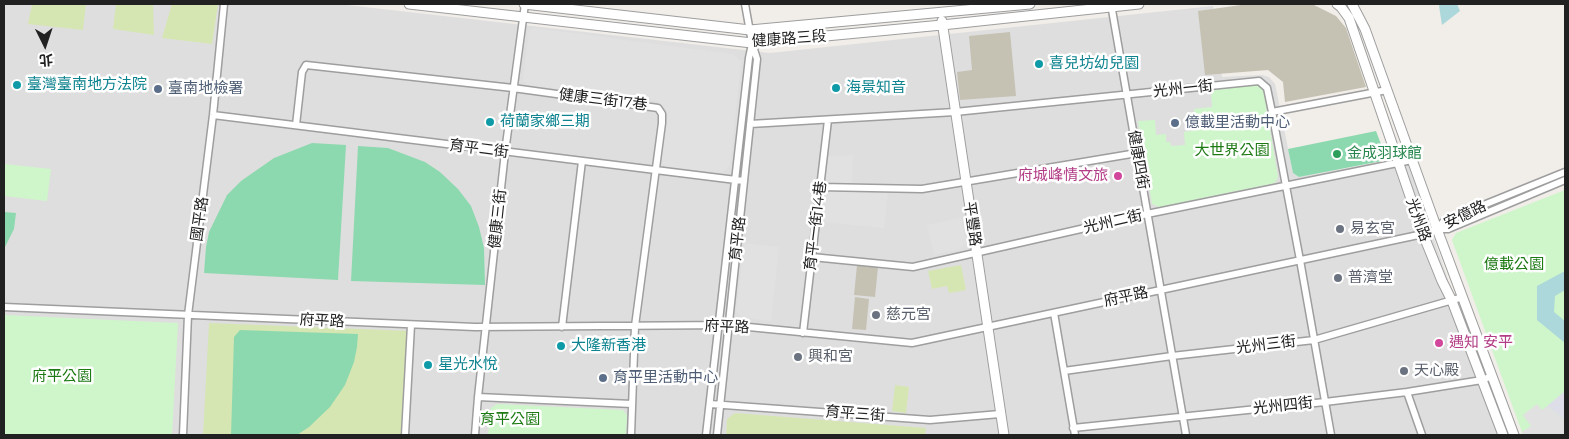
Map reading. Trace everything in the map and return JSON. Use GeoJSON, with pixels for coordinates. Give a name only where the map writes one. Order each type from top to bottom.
{"type":"FeatureCollection","features":[{"type":"Feature","properties":{"kind":"street","name":"國平路"},"geometry":{"type":"LineString","coordinates":[[183,435],[188,315],[213,115],[224,4]]}},
{"type":"Feature","properties":{"kind":"street","name":"健康路三段"},"geometry":{"type":"LineString","coordinates":[[409,4],[752,43],[942,25],[1111,5],[1139,4]]}},
{"type":"Feature","properties":{"kind":"street","name":"健康路三段"},"geometry":{"type":"LineString","coordinates":[[525,4],[750,30],[1030,4]]}},
{"type":"Feature","properties":{"kind":"street","name":"健康三街"},"geometry":{"type":"LineString","coordinates":[[475,435],[505,152],[525,4]]}},
{"type":"Feature","properties":{"kind":"street","name":"育平路"},"geometry":{"type":"LineString","coordinates":[[717,435],[757,59],[745,4]]}},
{"type":"Feature","properties":{"kind":"street","name":"光州路"},"geometry":{"type":"LineString","coordinates":[[1337,4],[1349,18],[1423,234],[1452,301],[1503,435]]}},
{"type":"Feature","properties":{"kind":"street","name":"光州路"},"geometry":{"type":"LineString","coordinates":[[1352,4],[1365,29],[1514,435]]}},
{"type":"Feature","properties":{"kind":"street"},"geometry":{"type":"LineString","coordinates":[[1357,4],[1365,29]]}},
{"type":"Feature","properties":{"kind":"street","name":"健康四街"},"geometry":{"type":"LineString","coordinates":[[1111,5],[1186,435]]}},
{"type":"Feature","properties":{"kind":"street","name":"平豐路"},"geometry":{"type":"LineString","coordinates":[[940,13],[1004,435]]}},
{"type":"Feature","properties":{"kind":"street","name":"育平路"},"geometry":{"type":"LineString","coordinates":[[706,435],[752,43]]}},
{"type":"Feature","properties":{"kind":"street","name":"健康三街17巷"},"geometry":{"type":"LineString","coordinates":[[296,125],[302,72],[306,65],[514,88],[658,108],[662,114],[635,326],[631,435]]}},
{"type":"Feature","properties":{"kind":"street","name":"光州一街"},"geometry":{"type":"LineString","coordinates":[[750,124],[955,112],[1259,81],[1267,88],[1272,112],[1331,435]]}},
{"type":"Feature","properties":{"kind":"street"},"geometry":{"type":"LineString","coordinates":[[1272,112],[1387,90]]}},
{"type":"Feature","properties":{"kind":"street","name":"育平二街"},"geometry":{"type":"LineString","coordinates":[[213,115],[744,182]]}},
{"type":"Feature","properties":{"kind":"street","name":"育平一街14巷"},"geometry":{"type":"LineString","coordinates":[[803,333],[828,120]]}},
{"type":"Feature","properties":{"kind":"street"},"geometry":{"type":"LineString","coordinates":[[820,187],[922,189],[1137,153]]}},
{"type":"Feature","properties":{"kind":"street","name":"光州二街"},"geometry":{"type":"LineString","coordinates":[[812,257],[913,267],[1148,214],[1412,160]]}},
{"type":"Feature","properties":{"kind":"street"},"geometry":{"type":"LineString","coordinates":[[562,327],[582,161]]}},
{"type":"Feature","properties":{"kind":"street","name":"安億路"},"geometry":{"type":"LineString","coordinates":[[1437,229],[1444,221],[1565,172]]}},
{"type":"Feature","properties":{"kind":"street","name":"安億路"},"geometry":{"type":"LineString","coordinates":[[1437,229],[1448,229],[1565,180]]}},
{"type":"Feature","properties":{"kind":"street","name":"府平路"},"geometry":{"type":"LineString","coordinates":[[4,307],[486,327],[728,325],[912,343],[1423,234],[1437,229]]}},
{"type":"Feature","properties":{"kind":"street","name":"光州三街"},"geometry":{"type":"LineString","coordinates":[[1064,372],[1172,356],[1314,340],[1463,297]]}},
{"type":"Feature","properties":{"kind":"street"},"geometry":{"type":"LineString","coordinates":[[1054,313],[1075,435]]}},
{"type":"Feature","properties":{"kind":"street"},"geometry":{"type":"LineString","coordinates":[[405,435],[411,325]]}},
{"type":"Feature","properties":{"kind":"street","name":"光州四街"},"geometry":{"type":"LineString","coordinates":[[1073,428],[1407,392],[1482,380],[1492,376]]}},
{"type":"Feature","properties":{"kind":"street"},"geometry":{"type":"LineString","coordinates":[[1407,392],[1422,435]]}},
{"type":"Feature","properties":{"kind":"street"},"geometry":{"type":"LineString","coordinates":[[478,397],[632,404]]}},
{"type":"Feature","properties":{"kind":"street","name":"育平三街"},"geometry":{"type":"LineString","coordinates":[[710,404],[930,420],[1000,414]]}},
{"type":"Feature","properties":{"kind":"shaded area"},"geometry":{"type":"Polygon","coordinates":[[[4,4],[338,4],[770,53],[1213,6],[1222,77],[1262,75],[1269,77],[1275,84],[1293,173],[1299,177],[1406,157],[1501,435],[4,435],[4,4]]]}},
{"type":"Feature","properties":{"kind":"shaded area"},"geometry":{"type":"Polygon","coordinates":[[[1248,4],[1312,4],[1336,16],[1346,28],[1366,87],[1285,102],[1283,82],[1268,70],[1205,75],[1198,11],[1248,4]]]}},
{"type":"Feature","properties":{"kind":"shaded area"},"geometry":{"type":"Polygon","coordinates":[[[533,28],[733,54],[741,62],[730,166],[722,173],[665,167],[660,160],[667,110],[658,101],[527,85],[523,80],[529,32],[533,28]]]}},
{"type":"Feature","properties":{"kind":"shaded area"},"geometry":{"type":"Polygon","coordinates":[[[1010,32],[1016,96],[960,100],[957,72],[972,70],[969,36],[1010,32]]]}},
{"type":"Feature","properties":{"kind":"shaded area"},"geometry":{"type":"Polygon","coordinates":[[[853,155],[852,183],[828,183],[823,177],[826,157],[853,155]]]}},
{"type":"Feature","properties":{"kind":"shaded area"},"geometry":{"type":"Polygon","coordinates":[[[827,191],[888,193],[884,228],[821,222],[824,194],[827,191]]]}},
{"type":"Feature","properties":{"kind":"shaded area"},"geometry":{"type":"Polygon","coordinates":[[[961,218],[966,243],[961,249],[934,255],[927,225],[961,218]]]}},
{"type":"Feature","properties":{"kind":"shaded area"},"geometry":{"type":"Polygon","coordinates":[[[744,243],[779,247],[771,321],[742,317],[736,311],[744,243]]]}},
{"type":"Feature","properties":{"kind":"shaded area"},"geometry":{"type":"Polygon","coordinates":[[[857,265],[878,267],[875,297],[854,295],[857,265]]]}},
{"type":"Feature","properties":{"kind":"shaded area"},"geometry":{"type":"Polygon","coordinates":[[[855,297],[869,299],[866,330],[852,329],[855,297]]]}},
{"type":"Feature","properties":{"kind":"shaded area"},"geometry":{"type":"Polygon","coordinates":[[[1565,391],[1565,420],[1547,406],[1565,391]]]}},
{"type":"Feature","properties":{"kind":"shaded area"},"geometry":{"type":"Polygon","coordinates":[[[1537,404],[1542,410],[1547,406],[1565,420],[1565,435],[1523,435],[1522,432],[1531,426],[1523,415],[1537,404]]]}},
{"type":"Feature","properties":{"kind":"green space"},"geometry":{"type":"Polygon","coordinates":[[[32,4],[86,4],[83,30],[28,24],[32,4]]]}},
{"type":"Feature","properties":{"kind":"green space"},"geometry":{"type":"Polygon","coordinates":[[[116,4],[153,4],[154,35],[113,29],[116,4]]]}},
{"type":"Feature","properties":{"kind":"green space"},"geometry":{"type":"Polygon","coordinates":[[[172,4],[218,4],[212,44],[162,38],[172,4]]]}},
{"type":"Feature","properties":{"kind":"green space","name":"大世界公園"},"geometry":{"type":"Polygon","coordinates":[[[1258,85],[1263,89],[1278,177],[1275,183],[1159,207],[1152,204],[1138,121],[1155,120],[1156,135],[1166,134],[1166,142],[1170,142],[1171,146],[1185,145],[1184,132],[1196,130],[1194,109],[1212,107],[1211,90],[1258,85]]]}},
{"type":"Feature","properties":{"kind":"green space","name":"金成羽球館"},"geometry":{"type":"Polygon","coordinates":[[[1376,131],[1387,160],[1299,177],[1293,173],[1288,149],[1376,131]]]}},
{"type":"Feature","properties":{"kind":"green space"},"geometry":{"type":"Polygon","coordinates":[[[312,143],[346,145],[338,280],[204,273],[209,232],[227,195],[241,181],[274,158],[312,143]]]}},
{"type":"Feature","properties":{"kind":"green space"},"geometry":{"type":"Polygon","coordinates":[[[358,146],[388,148],[425,162],[440,172],[458,189],[471,206],[479,227],[484,248],[485,285],[351,281],[358,146]]]}},
{"type":"Feature","properties":{"kind":"green space"},"geometry":{"type":"Polygon","coordinates":[[[4,164],[51,169],[47,201],[4,196],[4,164]]]}},
{"type":"Feature","properties":{"kind":"green space","name":"億載公園"},"geometry":{"type":"Polygon","coordinates":[[[1565,190],[1565,435],[1523,435],[1452,240],[1456,233],[1565,190]]]}},
{"type":"Feature","properties":{"kind":"green space"},"geometry":{"type":"Polygon","coordinates":[[[4,212],[16,213],[14,229],[4,249],[4,212]]]}},
{"type":"Feature","properties":{"kind":"green space"},"geometry":{"type":"Polygon","coordinates":[[[961,265],[966,290],[949,293],[947,286],[932,289],[928,271],[961,265]]]}},
{"type":"Feature","properties":{"kind":"green space","name":"府平公園"},"geometry":{"type":"Polygon","coordinates":[[[4,315],[178,323],[172,435],[4,435],[4,315]]]}},
{"type":"Feature","properties":{"kind":"green space"},"geometry":{"type":"Polygon","coordinates":[[[209,323],[410,331],[405,435],[203,435],[209,323]]]}},
{"type":"Feature","properties":{"kind":"green space"},"geometry":{"type":"Polygon","coordinates":[[[240,330],[358,334],[354,362],[345,385],[330,407],[309,427],[297,435],[231,435],[234,337],[240,330]]]}},
{"type":"Feature","properties":{"kind":"green space"},"geometry":{"type":"Polygon","coordinates":[[[895,385],[909,387],[906,413],[892,411],[895,385]]]}},
{"type":"Feature","properties":{"kind":"green space","name":"育平公園"},"geometry":{"type":"Polygon","coordinates":[[[497,404],[623,410],[627,415],[626,435],[488,435],[491,408],[497,404]]]}},
{"type":"Feature","properties":{"kind":"green space"},"geometry":{"type":"Polygon","coordinates":[[[735,413],[926,428],[925,435],[726,435],[727,419],[735,413]]]}},
{"type":"Feature","properties":{"kind":"water"},"geometry":{"type":"Polygon","coordinates":[[[1440,4],[1457,4],[1460,11],[1442,25],[1440,4]]]}},
{"type":"Feature","properties":{"kind":"water"},"geometry":{"type":"Polygon","coordinates":[[[1565,271],[1565,290],[1555,296],[1554,312],[1565,321],[1565,343],[1537,320],[1537,286],[1565,271]]]}},
{"type":"Feature","properties":{"kind":"place","name":"喜兒坊幼兒園"},"geometry":{"type":"Point","coordinates":[1039,64]}},
{"type":"Feature","properties":{"kind":"place","name":"臺灣臺南地方法院"},"geometry":{"type":"Point","coordinates":[17,85]}},
{"type":"Feature","properties":{"kind":"place","name":"海景知音"},"geometry":{"type":"Point","coordinates":[836,88]}},
{"type":"Feature","properties":{"kind":"place","name":"臺南地檢署"},"geometry":{"type":"Point","coordinates":[158,89]}},
{"type":"Feature","properties":{"kind":"place","name":"荷蘭家鄉三期"},"geometry":{"type":"Point","coordinates":[490,122]}},
{"type":"Feature","properties":{"kind":"place","name":"億載里活動中心"},"geometry":{"type":"Point","coordinates":[1175,123]}},
{"type":"Feature","properties":{"kind":"place","name":"金成羽球館"},"geometry":{"type":"Point","coordinates":[1337,154]}},
{"type":"Feature","properties":{"kind":"place","name":"府城峰情文旅"},"geometry":{"type":"Point","coordinates":[1118,176]}},
{"type":"Feature","properties":{"kind":"place","name":"易玄宮"},"geometry":{"type":"Point","coordinates":[1340,229]}},
{"type":"Feature","properties":{"kind":"place","name":"普濟堂"},"geometry":{"type":"Point","coordinates":[1338,278]}},
{"type":"Feature","properties":{"kind":"place","name":"慈元宮"},"geometry":{"type":"Point","coordinates":[876,315]}},
{"type":"Feature","properties":{"kind":"place","name":"遇知 安平"},"geometry":{"type":"Point","coordinates":[1439,343]}},
{"type":"Feature","properties":{"kind":"place","name":"大隆新香港"},"geometry":{"type":"Point","coordinates":[561,346]}},
{"type":"Feature","properties":{"kind":"place","name":"興和宮"},"geometry":{"type":"Point","coordinates":[798,357]}},
{"type":"Feature","properties":{"kind":"place","name":"星光水悅"},"geometry":{"type":"Point","coordinates":[428,365]}},
{"type":"Feature","properties":{"kind":"place","name":"天心殿"},"geometry":{"type":"Point","coordinates":[1404,371]}},
{"type":"Feature","properties":{"kind":"place","name":"育平里活動中心"},"geometry":{"type":"Point","coordinates":[603,378]}}]}
